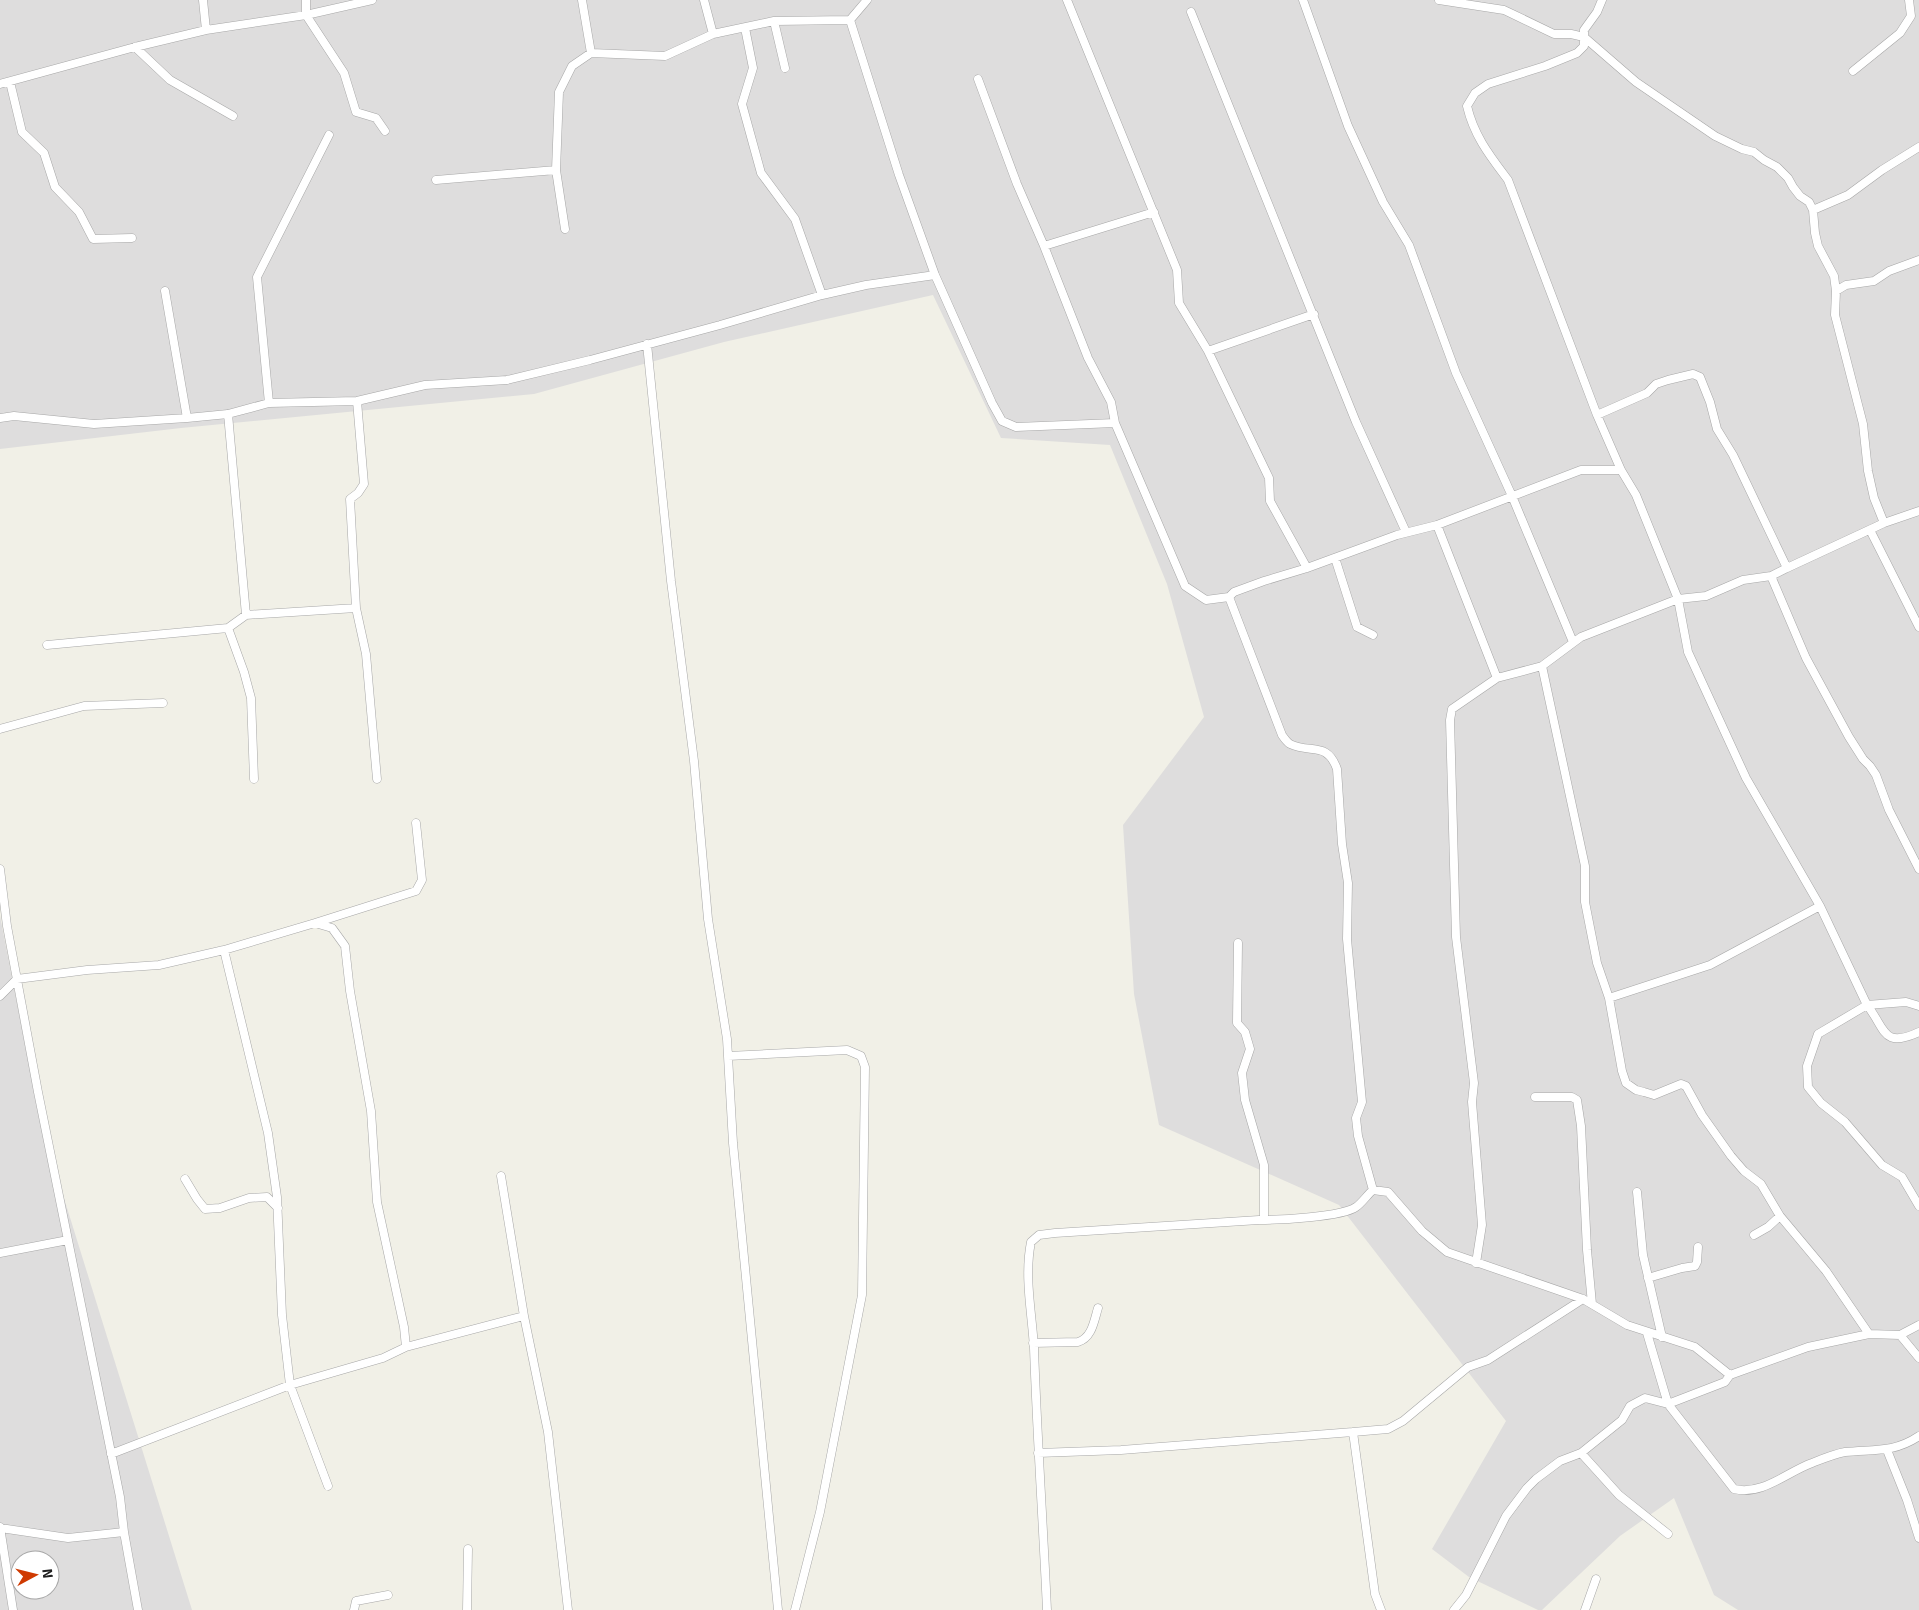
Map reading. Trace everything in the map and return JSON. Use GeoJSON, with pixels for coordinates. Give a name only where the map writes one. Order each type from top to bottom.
{"type":"FeatureCollection","features":[{"type":"Feature","properties":{"kind":"street"},"geometry":{"type":"LineString","coordinates":[[203,0],[206,30]]}},
{"type":"Feature","properties":{"kind":"street"},"geometry":{"type":"LineString","coordinates":[[306,0],[306,15],[344,73],[356,112],[376,118],[385,131]]}},
{"type":"Feature","properties":{"kind":"street"},"geometry":{"type":"LineString","coordinates":[[0,84],[135,47],[206,30],[306,15],[372,0]]}},
{"type":"Feature","properties":{"kind":"street"},"geometry":{"type":"LineString","coordinates":[[582,0],[591,52]]}},
{"type":"Feature","properties":{"kind":"street"},"geometry":{"type":"LineString","coordinates":[[704,0],[713,34]]}},
{"type":"Feature","properties":{"kind":"street"},"geometry":{"type":"LineString","coordinates":[[850,20],[866,0]]}},
{"type":"Feature","properties":{"kind":"street"},"geometry":{"type":"LineString","coordinates":[[1067,0],[1177,270],[1179,303],[1208,351],[1269,478],[1270,501],[1307,568]]}},
{"type":"Feature","properties":{"kind":"street"},"geometry":{"type":"LineString","coordinates":[[1304,0],[1348,126],[1383,202],[1409,245],[1456,373],[1512,496],[1573,642]]}},
{"type":"Feature","properties":{"kind":"street"},"geometry":{"type":"LineString","coordinates":[[1439,0],[1504,10],[1554,34],[1571,34],[1584,37],[1636,82],[1715,136],[1742,149],[1754,152],[1777,167],[1788,178],[1800,196],[1809,202],[1813,210],[1818,246],[1834,276],[1836,290],[1835,314],[1863,424],[1868,472],[1874,498],[1884,523]]}},
{"type":"Feature","properties":{"kind":"street"},"geometry":{"type":"LineString","coordinates":[[1503,0],[1504,10]]}},
{"type":"Feature","properties":{"kind":"street"},"geometry":{"type":"LineString","coordinates":[[1602,0],[1597,12],[1584,30],[1584,46],[1577,53],[1545,66],[1488,84],[1475,93],[1467,106],[1472,125],[1508,180],[1597,415],[1621,470],[1636,495],[1678,599],[1688,652],[1746,778],[1820,906],[1867,1005],[1876,1017],[1885,1035],[1893,1039],[1901,1039],[1919,1032]]}},
{"type":"Feature","properties":{"kind":"street"},"geometry":{"type":"LineString","coordinates":[[1853,71],[1900,33],[1911,16],[1909,0]]}},
{"type":"Feature","properties":{"kind":"street"},"geometry":{"type":"LineString","coordinates":[[1191,12],[1356,422],[1406,532]]}},
{"type":"Feature","properties":{"kind":"street"},"geometry":{"type":"LineString","coordinates":[[565,229],[556,170],[559,92],[572,66],[591,52],[665,56],[713,34],[774,21],[850,20]]}},
{"type":"Feature","properties":{"kind":"street"},"geometry":{"type":"LineString","coordinates":[[850,20],[899,175],[935,275],[992,403],[1002,420],[1016,427],[1115,423]]}},
{"type":"Feature","properties":{"kind":"street"},"geometry":{"type":"LineString","coordinates":[[774,21],[785,68]]}},
{"type":"Feature","properties":{"kind":"street"},"geometry":{"type":"LineString","coordinates":[[745,28],[753,68],[742,104],[761,173],[795,219],[822,294]]}},
{"type":"Feature","properties":{"kind":"street"},"geometry":{"type":"LineString","coordinates":[[135,47],[170,80],[233,116]]}},
{"type":"Feature","properties":{"kind":"street"},"geometry":{"type":"LineString","coordinates":[[978,79],[1017,184],[1044,246],[1088,358],[1111,402],[1115,423],[1185,586],[1206,600],[1229,597],[1234,592],[1264,581],[1307,568],[1406,532],[1437,524],[1581,470],[1621,470]]}},
{"type":"Feature","properties":{"kind":"street"},"geometry":{"type":"LineString","coordinates":[[10,82],[22,132],[44,152],[55,186],[79,212],[93,239],[132,238]]}},
{"type":"Feature","properties":{"kind":"street"},"geometry":{"type":"LineString","coordinates":[[269,403],[257,277],[329,135]]}},
{"type":"Feature","properties":{"kind":"street"},"geometry":{"type":"LineString","coordinates":[[1813,210],[1848,195],[1882,170],[1919,147]]}},
{"type":"Feature","properties":{"kind":"street"},"geometry":{"type":"LineString","coordinates":[[436,180],[556,170]]}},
{"type":"Feature","properties":{"kind":"street"},"geometry":{"type":"LineString","coordinates":[[1044,246],[1154,212]]}},
{"type":"Feature","properties":{"kind":"street"},"geometry":{"type":"LineString","coordinates":[[1836,290],[1846,285],[1874,281],[1888,271],[1919,260]]}},
{"type":"Feature","properties":{"kind":"street"},"geometry":{"type":"LineString","coordinates":[[0,418],[14,416],[94,424],[188,418],[228,414],[269,403],[357,401],[425,385],[507,380],[720,325],[822,294],[866,285],[935,275]]}},
{"type":"Feature","properties":{"kind":"street"},"geometry":{"type":"LineString","coordinates":[[166,291],[188,418]]}},
{"type":"Feature","properties":{"kind":"street"},"geometry":{"type":"LineString","coordinates":[[1208,351],[1314,314]]}},
{"type":"Feature","properties":{"kind":"street"},"geometry":{"type":"LineString","coordinates":[[647,344],[671,581],[694,761],[708,919],[727,1039],[734,1153],[778,1610]]}},
{"type":"Feature","properties":{"kind":"street"},"geometry":{"type":"LineString","coordinates":[[1597,415],[1647,393],[1656,384],[1693,374],[1700,377],[1710,402],[1717,429],[1733,455],[1787,568]]}},
{"type":"Feature","properties":{"kind":"street"},"geometry":{"type":"LineString","coordinates":[[357,401],[364,484],[350,499],[356,608],[366,654],[376,779]]}},
{"type":"Feature","properties":{"kind":"street"},"geometry":{"type":"LineString","coordinates":[[228,414],[246,615]]}},
{"type":"Feature","properties":{"kind":"street"},"geometry":{"type":"LineString","coordinates":[[1476,1263],[1482,1225],[1472,1102],[1474,1083],[1456,937],[1450,720],[1452,710],[1496,678],[1542,666],[1581,636],[1678,599],[1706,596],[1743,580],[1771,576],[1884,523],[1919,511]]}},
{"type":"Feature","properties":{"kind":"street"},"geometry":{"type":"LineString","coordinates":[[1437,524],[1496,678]]}},
{"type":"Feature","properties":{"kind":"street"},"geometry":{"type":"LineString","coordinates":[[1870,530],[1919,627]]}},
{"type":"Feature","properties":{"kind":"street"},"geometry":{"type":"LineString","coordinates":[[1335,558],[1357,627],[1372,635]]}},
{"type":"Feature","properties":{"kind":"street"},"geometry":{"type":"LineString","coordinates":[[1771,576],[1806,658],[1849,737],[1876,775],[1889,810],[1919,869]]}},
{"type":"Feature","properties":{"kind":"street"},"geometry":{"type":"LineString","coordinates":[[1229,597],[1282,735],[1289,744],[1324,751],[1333,759],[1337,769],[1342,844],[1348,883],[1347,940],[1362,1102],[1356,1118],[1358,1136],[1372,1190]]}},
{"type":"Feature","properties":{"kind":"street"},"geometry":{"type":"LineString","coordinates":[[48,645],[228,628],[246,615],[356,608]]}},
{"type":"Feature","properties":{"kind":"street"},"geometry":{"type":"LineString","coordinates":[[228,628],[251,698],[254,779]]}},
{"type":"Feature","properties":{"kind":"street"},"geometry":{"type":"LineString","coordinates":[[1542,666],[1585,866],[1586,902],[1597,963],[1609,998],[1622,1071],[1626,1083],[1636,1090],[1654,1095],[1681,1084],[1686,1086],[1702,1115],[1731,1156],[1744,1171],[1761,1184],[1780,1216],[1826,1271],[1869,1334]]}},
{"type":"Feature","properties":{"kind":"street"},"geometry":{"type":"LineString","coordinates":[[0,729],[84,706],[163,703]]}},
{"type":"Feature","properties":{"kind":"street"},"geometry":{"type":"LineString","coordinates":[[0,996],[17,978],[87,970],[159,965],[224,950],[416,891],[422,880],[416,823]]}},
{"type":"Feature","properties":{"kind":"street"},"geometry":{"type":"LineString","coordinates":[[0,868],[8,926],[38,1092],[120,1497],[124,1532],[138,1610]]}},
{"type":"Feature","properties":{"kind":"street"},"geometry":{"type":"LineString","coordinates":[[1609,998],[1710,965],[1820,906]]}},
{"type":"Feature","properties":{"kind":"street"},"geometry":{"type":"LineString","coordinates":[[315,923],[332,928],[345,946],[350,990],[371,1111],[377,1202],[404,1327],[406,1347]]}},
{"type":"Feature","properties":{"kind":"street"},"geometry":{"type":"LineString","coordinates":[[1238,943],[1237,1023],[1245,1032],[1250,1049],[1242,1073],[1245,1100],[1264,1165],[1264,1220]]}},
{"type":"Feature","properties":{"kind":"street"},"geometry":{"type":"LineString","coordinates":[[224,950],[268,1133],[278,1208],[282,1315],[290,1385],[328,1486]]}},
{"type":"Feature","properties":{"kind":"street"},"geometry":{"type":"LineString","coordinates":[[1919,1006],[1906,1002],[1867,1005],[1818,1034],[1807,1066],[1808,1087],[1822,1103],[1845,1122],[1882,1166],[1902,1177],[1919,1206]]}},
{"type":"Feature","properties":{"kind":"street"},"geometry":{"type":"LineString","coordinates":[[728,1056],[848,1050],[861,1056],[865,1067],[862,1295],[820,1512],[795,1610]]}},
{"type":"Feature","properties":{"kind":"street"},"geometry":{"type":"LineString","coordinates":[[1535,1097],[1572,1097],[1577,1100],[1581,1126],[1587,1250],[1592,1304]]}},
{"type":"Feature","properties":{"kind":"street"},"geometry":{"type":"LineString","coordinates":[[501,1176],[524,1316],[548,1432],[568,1610]]}},
{"type":"Feature","properties":{"kind":"street"},"geometry":{"type":"LineString","coordinates":[[185,1179],[205,1209],[220,1208],[249,1198],[267,1197],[278,1208]]}},
{"type":"Feature","properties":{"kind":"street"},"geometry":{"type":"LineString","coordinates":[[1047,1610],[1028,1258],[1031,1242],[1039,1235],[1054,1233],[1264,1220],[1279,1221],[1333,1214],[1355,1208],[1372,1190]]}},
{"type":"Feature","properties":{"kind":"street"},"geometry":{"type":"LineString","coordinates":[[1372,1190],[1388,1192],[1422,1231],[1447,1252],[1583,1299],[1626,1325],[1695,1347],[1730,1375]]}},
{"type":"Feature","properties":{"kind":"street"},"geometry":{"type":"LineString","coordinates":[[1638,1192],[1643,1255],[1662,1337]]}},
{"type":"Feature","properties":{"kind":"street"},"geometry":{"type":"LineString","coordinates":[[1754,1235],[1768,1227],[1780,1216]]}},
{"type":"Feature","properties":{"kind":"street"},"geometry":{"type":"LineString","coordinates":[[0,1253],[68,1240]]}},
{"type":"Feature","properties":{"kind":"street"},"geometry":{"type":"LineString","coordinates":[[1648,1278],[1695,1266],[1698,1247]]}},
{"type":"Feature","properties":{"kind":"street"},"geometry":{"type":"LineString","coordinates":[[1038,1452],[1120,1450],[1388,1429],[1403,1421],[1468,1367],[1488,1360],[1583,1299]]}},
{"type":"Feature","properties":{"kind":"street"},"geometry":{"type":"LineString","coordinates":[[1034,1343],[1078,1342],[1085,1340],[1090,1333],[1098,1308]]}},
{"type":"Feature","properties":{"kind":"street"},"geometry":{"type":"LineString","coordinates":[[111,1454],[290,1385],[383,1358],[406,1347],[524,1316]]}},
{"type":"Feature","properties":{"kind":"street"},"geometry":{"type":"LineString","coordinates":[[1454,1610],[1466,1595],[1506,1516],[1527,1488],[1560,1461],[1581,1453],[1622,1420],[1630,1406],[1645,1398],[1668,1404],[1725,1382],[1730,1375],[1808,1346],[1869,1334],[1900,1335],[1919,1325]]}},
{"type":"Feature","properties":{"kind":"street"},"geometry":{"type":"LineString","coordinates":[[1647,1333],[1668,1404],[1734,1489],[1741,1491],[1766,1486],[1810,1463],[1844,1452],[1887,1450],[1908,1444],[1919,1436]]}},
{"type":"Feature","properties":{"kind":"street"},"geometry":{"type":"LineString","coordinates":[[1900,1335],[1919,1358]]}},
{"type":"Feature","properties":{"kind":"street"},"geometry":{"type":"LineString","coordinates":[[1353,1432],[1375,1594],[1381,1610]]}},
{"type":"Feature","properties":{"kind":"street"},"geometry":{"type":"LineString","coordinates":[[1887,1450],[1907,1500],[1919,1538]]}},
{"type":"Feature","properties":{"kind":"street"},"geometry":{"type":"LineString","coordinates":[[1581,1453],[1619,1495],[1668,1534]]}},
{"type":"Feature","properties":{"kind":"street"},"geometry":{"type":"LineString","coordinates":[[13,1610],[0,1528],[68,1538],[124,1532]]}},
{"type":"Feature","properties":{"kind":"street"},"geometry":{"type":"LineString","coordinates":[[467,1610],[468,1549]]}},
{"type":"Feature","properties":{"kind":"street"},"geometry":{"type":"LineString","coordinates":[[1585,1610],[1596,1579]]}},
{"type":"Feature","properties":{"kind":"street"},"geometry":{"type":"LineString","coordinates":[[354,1610],[356,1601],[388,1595]]}},
{"type":"Feature","properties":{"kind":"shaded area"},"geometry":{"type":"Polygon","coordinates":[[[0,0],[1919,0],[1919,1610],[1738,1610],[1714,1595],[1674,1498],[1620,1536],[1542,1610],[1538,1610],[1469,1577],[1432,1549],[1506,1421],[1339,1205],[1159,1125],[1134,994],[1123,825],[1204,717],[1167,584],[1110,445],[1001,438],[933,295],[724,342],[534,394],[181,428],[0,449],[0,0]]]}},
{"type":"Feature","properties":{"kind":"shaded area"},"geometry":{"type":"Polygon","coordinates":[[[0,916],[40,1121],[192,1610],[0,1610],[0,916]]]}}]}
